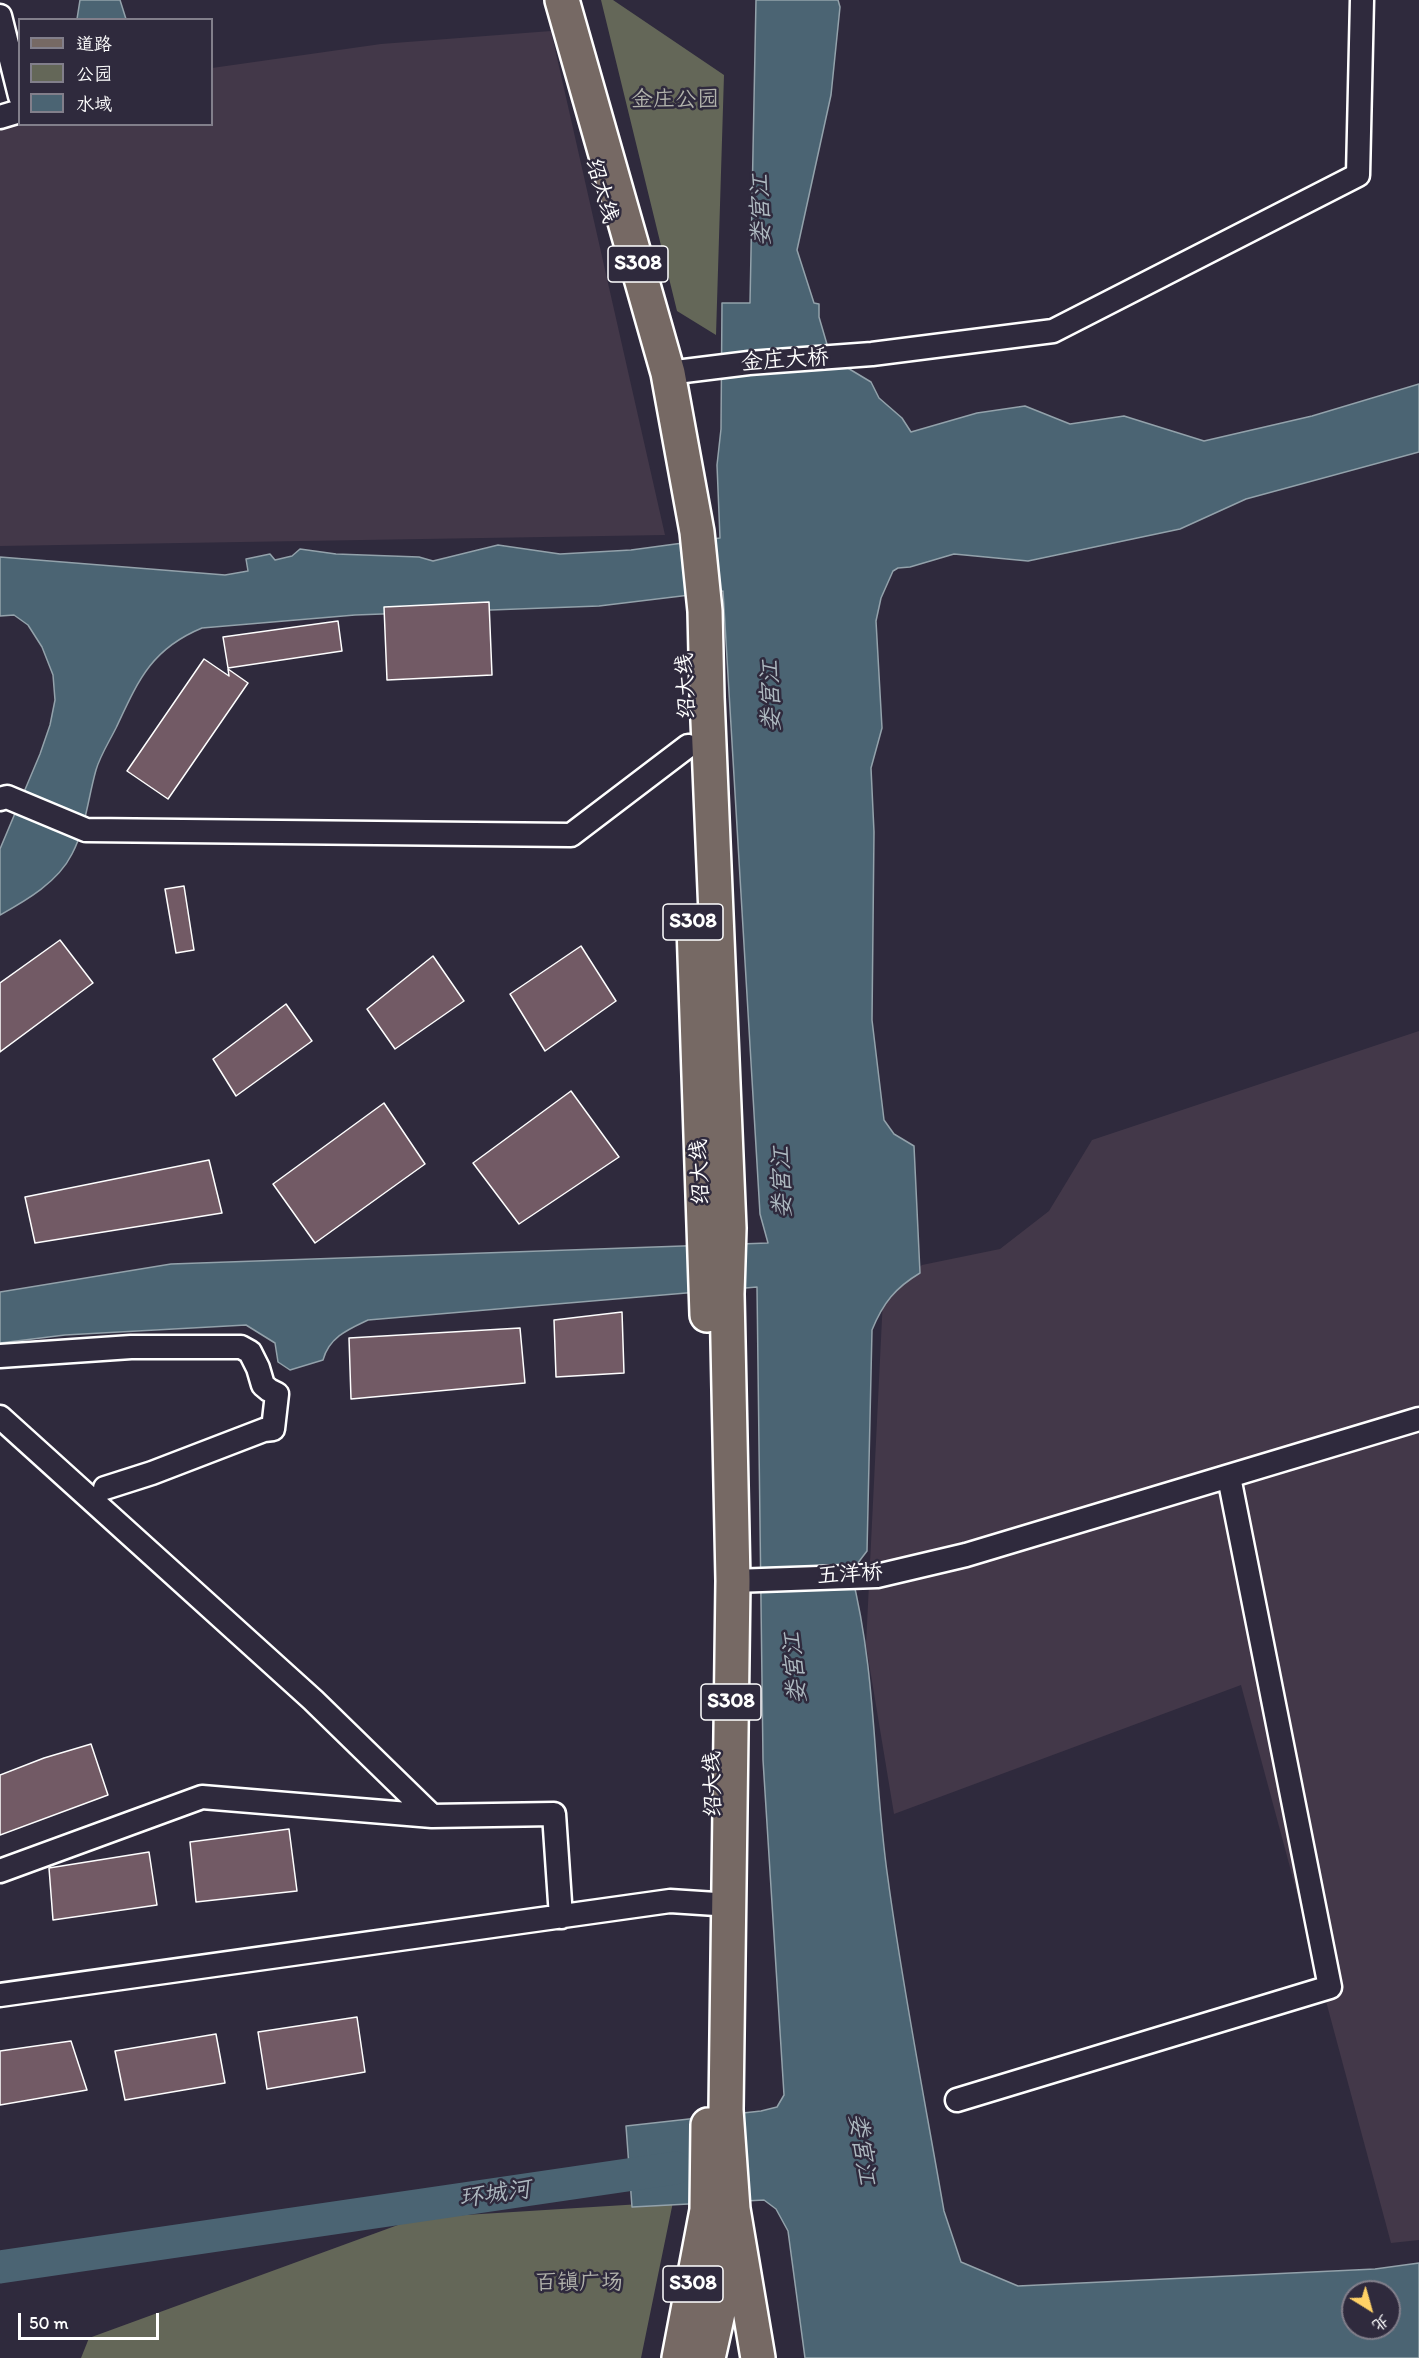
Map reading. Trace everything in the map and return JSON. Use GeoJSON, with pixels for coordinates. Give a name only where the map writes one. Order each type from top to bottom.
{"type":"FeatureCollection","features":[{"type":"Feature","properties":{"kind":"main road","name":"绍大线"},"geometry":{"type":"LineString","coordinates":[[546,0],[633,302],[688,532]]}},
{"type":"Feature","properties":{"kind":"main road","name":"绍大线"},"geometry":{"type":"LineString","coordinates":[[562,0],[668,373],[707,708],[717,1295],[716,1904],[720,2210],[680,2358]]}},
{"type":"Feature","properties":{"kind":"main road","name":"绍大线"},"geometry":{"type":"LineString","coordinates":[[695,612],[688,746],[716,1230]]}},
{"type":"Feature","properties":{"kind":"main road","name":"绍大线"},"geometry":{"type":"LineString","coordinates":[[717,1295],[733,1581],[717,2110]]}},
{"type":"Feature","properties":{"kind":"main road"},"geometry":{"type":"LineString","coordinates":[[708,2358],[720,2304],[720,2210]]}},
{"type":"Feature","properties":{"kind":"main road","name":"S308"},"geometry":{"type":"LineString","coordinates":[[720,2210],[758,2358]]}},
{"type":"Feature","properties":{"kind":"street","name":"金庄大桥"},"geometry":{"type":"LineString","coordinates":[[668,373],[722,366],[872,354],[1053,330],[1358,175],[1362,0]]}},
{"type":"Feature","properties":{"kind":"street"},"geometry":{"type":"LineString","coordinates":[[0,16],[18,88]]}},
{"type":"Feature","properties":{"kind":"street"},"geometry":{"type":"LineString","coordinates":[[0,117],[18,112]]}},
{"type":"Feature","properties":{"kind":"street"},"geometry":{"type":"LineString","coordinates":[[4,798],[86,831],[571,835],[688,746]]}},
{"type":"Feature","properties":{"kind":"street"},"geometry":{"type":"LineString","coordinates":[[0,1356],[131,1347],[232,1346],[241,1347],[250,1352],[263,1384],[268,1390],[278,1394],[273,1429],[264,1430],[152,1473],[105,1488]]}},
{"type":"Feature","properties":{"kind":"street"},"geometry":{"type":"LineString","coordinates":[[0,1417],[313,1700],[432,1816]]}},
{"type":"Feature","properties":{"kind":"street","name":"五洋桥"},"geometry":{"type":"LineString","coordinates":[[733,1581],[876,1576],[966,1555],[1419,1419]]}},
{"type":"Feature","properties":{"kind":"street"},"geometry":{"type":"LineString","coordinates":[[957,2100],[1330,1987],[1229,1477]]}},
{"type":"Feature","properties":{"kind":"street"},"geometry":{"type":"LineString","coordinates":[[0,1871],[202,1797],[432,1816],[554,1814],[561,1917]]}},
{"type":"Feature","properties":{"kind":"street"},"geometry":{"type":"LineString","coordinates":[[0,1995],[670,1901],[716,1904]]}},
{"type":"Feature","properties":{"kind":"shaded area"},"geometry":{"type":"Polygon","coordinates":[[[551,31],[665,535],[0,546],[0,118],[18,113],[18,126],[213,126],[213,68],[381,44],[551,31]]]}},
{"type":"Feature","properties":{"kind":"shaded area"},"geometry":{"type":"Polygon","coordinates":[[[1419,1031],[1419,2240],[1391,2243],[1241,1685],[894,1814],[866,1645],[883,1298],[922,1265],[1000,1249],[1049,1211],[1092,1140],[1419,1031]]]}},
{"type":"Feature","properties":{"kind":"green space","name":"金庄公园"},"geometry":{"type":"Polygon","coordinates":[[[601,0],[613,0],[724,75],[716,335],[677,311],[601,0]]]}},
{"type":"Feature","properties":{"kind":"green space","name":"百镇广场"},"geometry":{"type":"Polygon","coordinates":[[[673,2202],[641,2358],[81,2358],[89,2338],[417,2218],[673,2202]]]}},
{"type":"Feature","properties":{"kind":"water"},"geometry":{"type":"Polygon","coordinates":[[[80,0],[120,0],[126,18],[77,18],[80,0]]]}},
{"type":"Feature","properties":{"kind":"water","name":"娄宫江"},"geometry":{"type":"Polygon","coordinates":[[[756,0],[838,0],[840,7],[831,95],[797,250],[814,303],[819,304],[819,317],[831,358],[871,382],[879,398],[902,418],[911,432],[977,413],[1025,406],[1070,424],[1124,416],[1204,441],[1312,416],[1419,384],[1419,452],[1246,499],[1180,529],[1028,561],[954,554],[893,571],[881,598],[876,621],[882,728],[871,768],[874,832],[872,1020],[884,1120],[894,1134],[914,1146],[920,1273],[891,1297],[872,1330],[867,1551],[851,1572],[866,1648],[883,1841],[900,1962],[944,2211],[961,2262],[1018,2286],[1375,2269],[1419,2263],[1419,2358],[805,2358],[788,2231],[776,2209],[764,2200],[632,2207],[626,2126],[761,2111],[777,2107],[784,2095],[763,1760],[757,1287],[368,1320],[335,1340],[323,1360],[290,1370],[278,1362],[275,1343],[246,1325],[65,1335],[0,1343],[0,1292],[171,1264],[768,1243],[760,1214],[723,591],[599,606],[355,615],[202,628],[185,636],[158,656],[139,681],[96,770],[81,833],[66,864],[41,889],[0,915],[0,849],[40,754],[50,725],[55,700],[53,675],[42,647],[28,625],[14,615],[0,616],[0,557],[225,575],[248,571],[246,559],[270,554],[275,560],[292,556],[300,549],[336,554],[419,557],[433,561],[498,545],[560,554],[631,550],[720,538],[717,465],[721,429],[722,303],[750,303],[756,0]]]}},
{"type":"Feature","properties":{"kind":"building"},"geometry":{"type":"Polygon","coordinates":[[[489,602],[492,675],[387,680],[384,607],[489,602]]]}},
{"type":"Feature","properties":{"kind":"building"},"geometry":{"type":"Polygon","coordinates":[[[338,621],[342,651],[228,668],[223,637],[338,621]]]}},
{"type":"Feature","properties":{"kind":"building"},"geometry":{"type":"Polygon","coordinates":[[[204,659],[229,676],[228,669],[248,683],[168,799],[127,771],[204,659]]]}},
{"type":"Feature","properties":{"kind":"building"},"geometry":{"type":"Polygon","coordinates":[[[184,886],[194,950],[176,953],[165,889],[184,886]]]}},
{"type":"Feature","properties":{"kind":"building"},"geometry":{"type":"Polygon","coordinates":[[[60,940],[93,983],[0,1052],[0,983],[60,940]]]}},
{"type":"Feature","properties":{"kind":"building"},"geometry":{"type":"Polygon","coordinates":[[[581,946],[616,1001],[545,1051],[510,994],[581,946]]]}},
{"type":"Feature","properties":{"kind":"building"},"geometry":{"type":"Polygon","coordinates":[[[433,956],[464,1001],[395,1049],[367,1009],[433,956]]]}},
{"type":"Feature","properties":{"kind":"building"},"geometry":{"type":"Polygon","coordinates":[[[286,1004],[312,1041],[236,1096],[213,1059],[286,1004]]]}},
{"type":"Feature","properties":{"kind":"building"},"geometry":{"type":"Polygon","coordinates":[[[571,1091],[619,1157],[519,1224],[473,1163],[571,1091]]]}},
{"type":"Feature","properties":{"kind":"building"},"geometry":{"type":"Polygon","coordinates":[[[384,1103],[425,1164],[315,1243],[273,1184],[384,1103]]]}},
{"type":"Feature","properties":{"kind":"building"},"geometry":{"type":"Polygon","coordinates":[[[209,1160],[222,1213],[35,1243],[25,1197],[209,1160]]]}},
{"type":"Feature","properties":{"kind":"building"},"geometry":{"type":"Polygon","coordinates":[[[622,1312],[624,1373],[556,1377],[554,1320],[622,1312]]]}},
{"type":"Feature","properties":{"kind":"building"},"geometry":{"type":"Polygon","coordinates":[[[520,1328],[525,1383],[351,1399],[349,1338],[520,1328]]]}},
{"type":"Feature","properties":{"kind":"building"},"geometry":{"type":"Polygon","coordinates":[[[91,1744],[108,1795],[0,1835],[0,1775],[44,1758],[91,1744]]]}},
{"type":"Feature","properties":{"kind":"building"},"geometry":{"type":"Polygon","coordinates":[[[289,1829],[297,1891],[196,1902],[190,1842],[289,1829]]]}},
{"type":"Feature","properties":{"kind":"building"},"geometry":{"type":"Polygon","coordinates":[[[149,1852],[157,1905],[53,1920],[49,1868],[149,1852]]]}},
{"type":"Feature","properties":{"kind":"building"},"geometry":{"type":"Polygon","coordinates":[[[357,2017],[365,2072],[267,2089],[258,2032],[357,2017]]]}},
{"type":"Feature","properties":{"kind":"building"},"geometry":{"type":"Polygon","coordinates":[[[216,2034],[225,2083],[125,2100],[115,2051],[216,2034]]]}},
{"type":"Feature","properties":{"kind":"building"},"geometry":{"type":"Polygon","coordinates":[[[71,2041],[87,2090],[0,2105],[0,2051],[71,2041]]]}},
{"type":"Feature","properties":{"kind":"waterway","name":"环城河"},"geometry":{"type":"LineString","coordinates":[[0,2267],[675,2168]]}}]}
